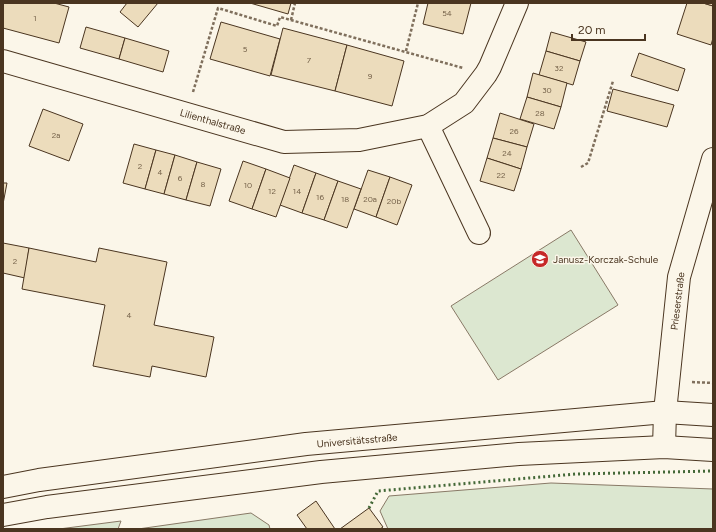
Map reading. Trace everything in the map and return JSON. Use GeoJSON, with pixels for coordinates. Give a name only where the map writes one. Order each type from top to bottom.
{"type":"FeatureCollection","features":[{"type":"Feature","properties":{"kind":"main road","name":"Lilienthalstraße"},"geometry":{"type":"LineString","coordinates":[[3,61],[284,142],[359,140],[428,126],[464,103],[486,74],[516,3]]}},
{"type":"Feature","properties":{"kind":"main road"},"geometry":{"type":"LineString","coordinates":[[428,126],[479,233]]}},
{"type":"Feature","properties":{"kind":"main road","name":"Prieserstraße"},"geometry":{"type":"LineString","coordinates":[[664,447],[665,412],[678,277],[713,159]]}},
{"type":"Feature","properties":{"kind":"main road","name":"Universitätsstraße"},"geometry":{"type":"LineString","coordinates":[[3,487],[47,479],[306,444],[665,412],[713,415]]}},
{"type":"Feature","properties":{"kind":"main road"},"geometry":{"type":"LineString","coordinates":[[3,515],[47,507],[321,472],[520,454],[664,447],[713,450]]}},
{"type":"Feature","properties":{"kind":"path"},"geometry":{"type":"LineString","coordinates":[[291,20],[295,3]]}},
{"type":"Feature","properties":{"kind":"path"},"geometry":{"type":"LineString","coordinates":[[406,51],[418,3]]}},
{"type":"Feature","properties":{"kind":"path"},"geometry":{"type":"LineString","coordinates":[[187,114],[218,8],[277,26],[280,17],[486,74]]}},
{"type":"Feature","properties":{"kind":"path"},"geometry":{"type":"LineString","coordinates":[[581,167],[588,163],[614,81]]}},
{"type":"Feature","properties":{"kind":"green space"},"geometry":{"type":"Polygon","coordinates":[[[571,230],[618,305],[498,380],[451,306],[571,230]]]}},
{"type":"Feature","properties":{"kind":"green space"},"geometry":{"type":"Polygon","coordinates":[[[551,483],[713,489],[713,529],[388,529],[380,511],[389,496],[551,483]]]}},
{"type":"Feature","properties":{"kind":"green space"},"geometry":{"type":"Polygon","coordinates":[[[251,513],[269,525],[270,529],[138,529],[251,513]]]}},
{"type":"Feature","properties":{"kind":"green space"},"geometry":{"type":"Polygon","coordinates":[[[121,521],[118,529],[59,529],[121,521]]]}},
{"type":"Feature","properties":{"kind":"building"},"geometry":{"type":"Polygon","coordinates":[[[3,3],[54,3],[69,7],[59,43],[3,28],[3,3]]]}},
{"type":"Feature","properties":{"kind":"building"},"geometry":{"type":"Polygon","coordinates":[[[127,3],[158,3],[138,27],[120,12],[127,3]]]}},
{"type":"Feature","properties":{"kind":"building"},"geometry":{"type":"Polygon","coordinates":[[[250,3],[291,3],[288,14],[250,3]]]}},
{"type":"Feature","properties":{"kind":"building"},"geometry":{"type":"Polygon","coordinates":[[[428,3],[471,3],[463,34],[423,24],[428,3]]]}},
{"type":"Feature","properties":{"kind":"building"},"geometry":{"type":"Polygon","coordinates":[[[687,3],[703,3],[713,6],[713,38],[711,45],[677,34],[687,3]]]}},
{"type":"Feature","properties":{"kind":"building"},"geometry":{"type":"Polygon","coordinates":[[[703,3],[713,3],[713,6],[703,3]]]}},
{"type":"Feature","properties":{"kind":"building"},"geometry":{"type":"Polygon","coordinates":[[[221,22],[280,39],[270,76],[210,59],[221,22]]]}},
{"type":"Feature","properties":{"kind":"building"},"geometry":{"type":"Polygon","coordinates":[[[86,27],[125,38],[119,59],[80,48],[86,27]]]}},
{"type":"Feature","properties":{"kind":"building"},"geometry":{"type":"Polygon","coordinates":[[[283,28],[347,45],[335,91],[271,75],[283,28]]]}},
{"type":"Feature","properties":{"kind":"building"},"geometry":{"type":"Polygon","coordinates":[[[551,32],[586,42],[580,61],[546,51],[551,32]]]}},
{"type":"Feature","properties":{"kind":"building"},"geometry":{"type":"Polygon","coordinates":[[[125,38],[169,51],[163,72],[119,59],[125,38]]]}},
{"type":"Feature","properties":{"kind":"building"},"geometry":{"type":"Polygon","coordinates":[[[347,45],[404,61],[392,106],[335,91],[347,45]]]}},
{"type":"Feature","properties":{"kind":"building"},"geometry":{"type":"Polygon","coordinates":[[[546,51],[580,61],[573,85],[539,75],[546,51]]]}},
{"type":"Feature","properties":{"kind":"building"},"geometry":{"type":"Polygon","coordinates":[[[639,53],[685,69],[678,91],[631,76],[639,53]]]}},
{"type":"Feature","properties":{"kind":"building"},"geometry":{"type":"Polygon","coordinates":[[[533,73],[567,83],[561,107],[527,97],[533,73]]]}},
{"type":"Feature","properties":{"kind":"building"},"geometry":{"type":"Polygon","coordinates":[[[613,89],[674,105],[667,127],[607,111],[613,89]]]}},
{"type":"Feature","properties":{"kind":"building"},"geometry":{"type":"Polygon","coordinates":[[[527,97],[561,107],[554,129],[520,119],[527,97]]]}},
{"type":"Feature","properties":{"kind":"building"},"geometry":{"type":"Polygon","coordinates":[[[43,109],[83,124],[69,161],[29,146],[43,109]]]}},
{"type":"Feature","properties":{"kind":"building"},"geometry":{"type":"Polygon","coordinates":[[[500,113],[534,124],[527,147],[493,138],[500,113]]]}},
{"type":"Feature","properties":{"kind":"building"},"geometry":{"type":"Polygon","coordinates":[[[493,138],[527,147],[521,169],[487,158],[493,138]]]}},
{"type":"Feature","properties":{"kind":"building"},"geometry":{"type":"Polygon","coordinates":[[[134,144],[156,150],[145,189],[123,183],[134,144]]]}},
{"type":"Feature","properties":{"kind":"building"},"geometry":{"type":"Polygon","coordinates":[[[156,150],[175,155],[164,194],[145,189],[156,150]]]}},
{"type":"Feature","properties":{"kind":"building"},"geometry":{"type":"Polygon","coordinates":[[[175,155],[197,162],[186,200],[164,194],[175,155]]]}},
{"type":"Feature","properties":{"kind":"building"},"geometry":{"type":"Polygon","coordinates":[[[487,158],[521,169],[514,191],[480,181],[487,158]]]}},
{"type":"Feature","properties":{"kind":"building"},"geometry":{"type":"Polygon","coordinates":[[[243,161],[266,169],[252,209],[229,201],[243,161]]]}},
{"type":"Feature","properties":{"kind":"building"},"geometry":{"type":"Polygon","coordinates":[[[197,162],[221,169],[210,206],[186,200],[197,162]]]}},
{"type":"Feature","properties":{"kind":"building"},"geometry":{"type":"Polygon","coordinates":[[[294,165],[316,173],[302,213],[280,205],[294,165]]]}},
{"type":"Feature","properties":{"kind":"building"},"geometry":{"type":"Polygon","coordinates":[[[266,169],[290,178],[276,217],[252,209],[266,169]]]}},
{"type":"Feature","properties":{"kind":"building"},"geometry":{"type":"Polygon","coordinates":[[[368,170],[390,177],[376,217],[354,209],[368,170]]]}},
{"type":"Feature","properties":{"kind":"building"},"geometry":{"type":"Polygon","coordinates":[[[316,173],[338,181],[324,220],[302,213],[316,173]]]}},
{"type":"Feature","properties":{"kind":"building"},"geometry":{"type":"Polygon","coordinates":[[[390,177],[412,185],[397,225],[376,217],[390,177]]]}},
{"type":"Feature","properties":{"kind":"building"},"geometry":{"type":"Polygon","coordinates":[[[338,181],[361,189],[347,228],[324,220],[338,181]]]}},
{"type":"Feature","properties":{"kind":"building"},"geometry":{"type":"Polygon","coordinates":[[[3,183],[7,183],[3,204],[3,183]]]}},
{"type":"Feature","properties":{"kind":"building"},"geometry":{"type":"Polygon","coordinates":[[[3,243],[29,248],[25,278],[3,273],[3,243]]]}},
{"type":"Feature","properties":{"kind":"building"},"geometry":{"type":"Polygon","coordinates":[[[29,248],[96,262],[99,248],[167,262],[154,325],[214,337],[206,377],[152,366],[150,377],[93,366],[105,305],[22,289],[29,248]]]}},
{"type":"Feature","properties":{"kind":"building"},"geometry":{"type":"Polygon","coordinates":[[[316,501],[335,529],[307,529],[297,515],[316,501]]]}},
{"type":"Feature","properties":{"kind":"building"},"geometry":{"type":"Polygon","coordinates":[[[369,508],[383,527],[380,529],[340,529],[369,508]]]}},
{"type":"Feature","properties":{"kind":"hedge"},"geometry":{"type":"LineString","coordinates":[[369,508],[378,491],[576,474],[713,471]]}},
{"type":"Feature","properties":{"kind":"place","name":"Janusz-Korczak-Schule"},"geometry":{"type":"Point","coordinates":[540,259]}}]}
